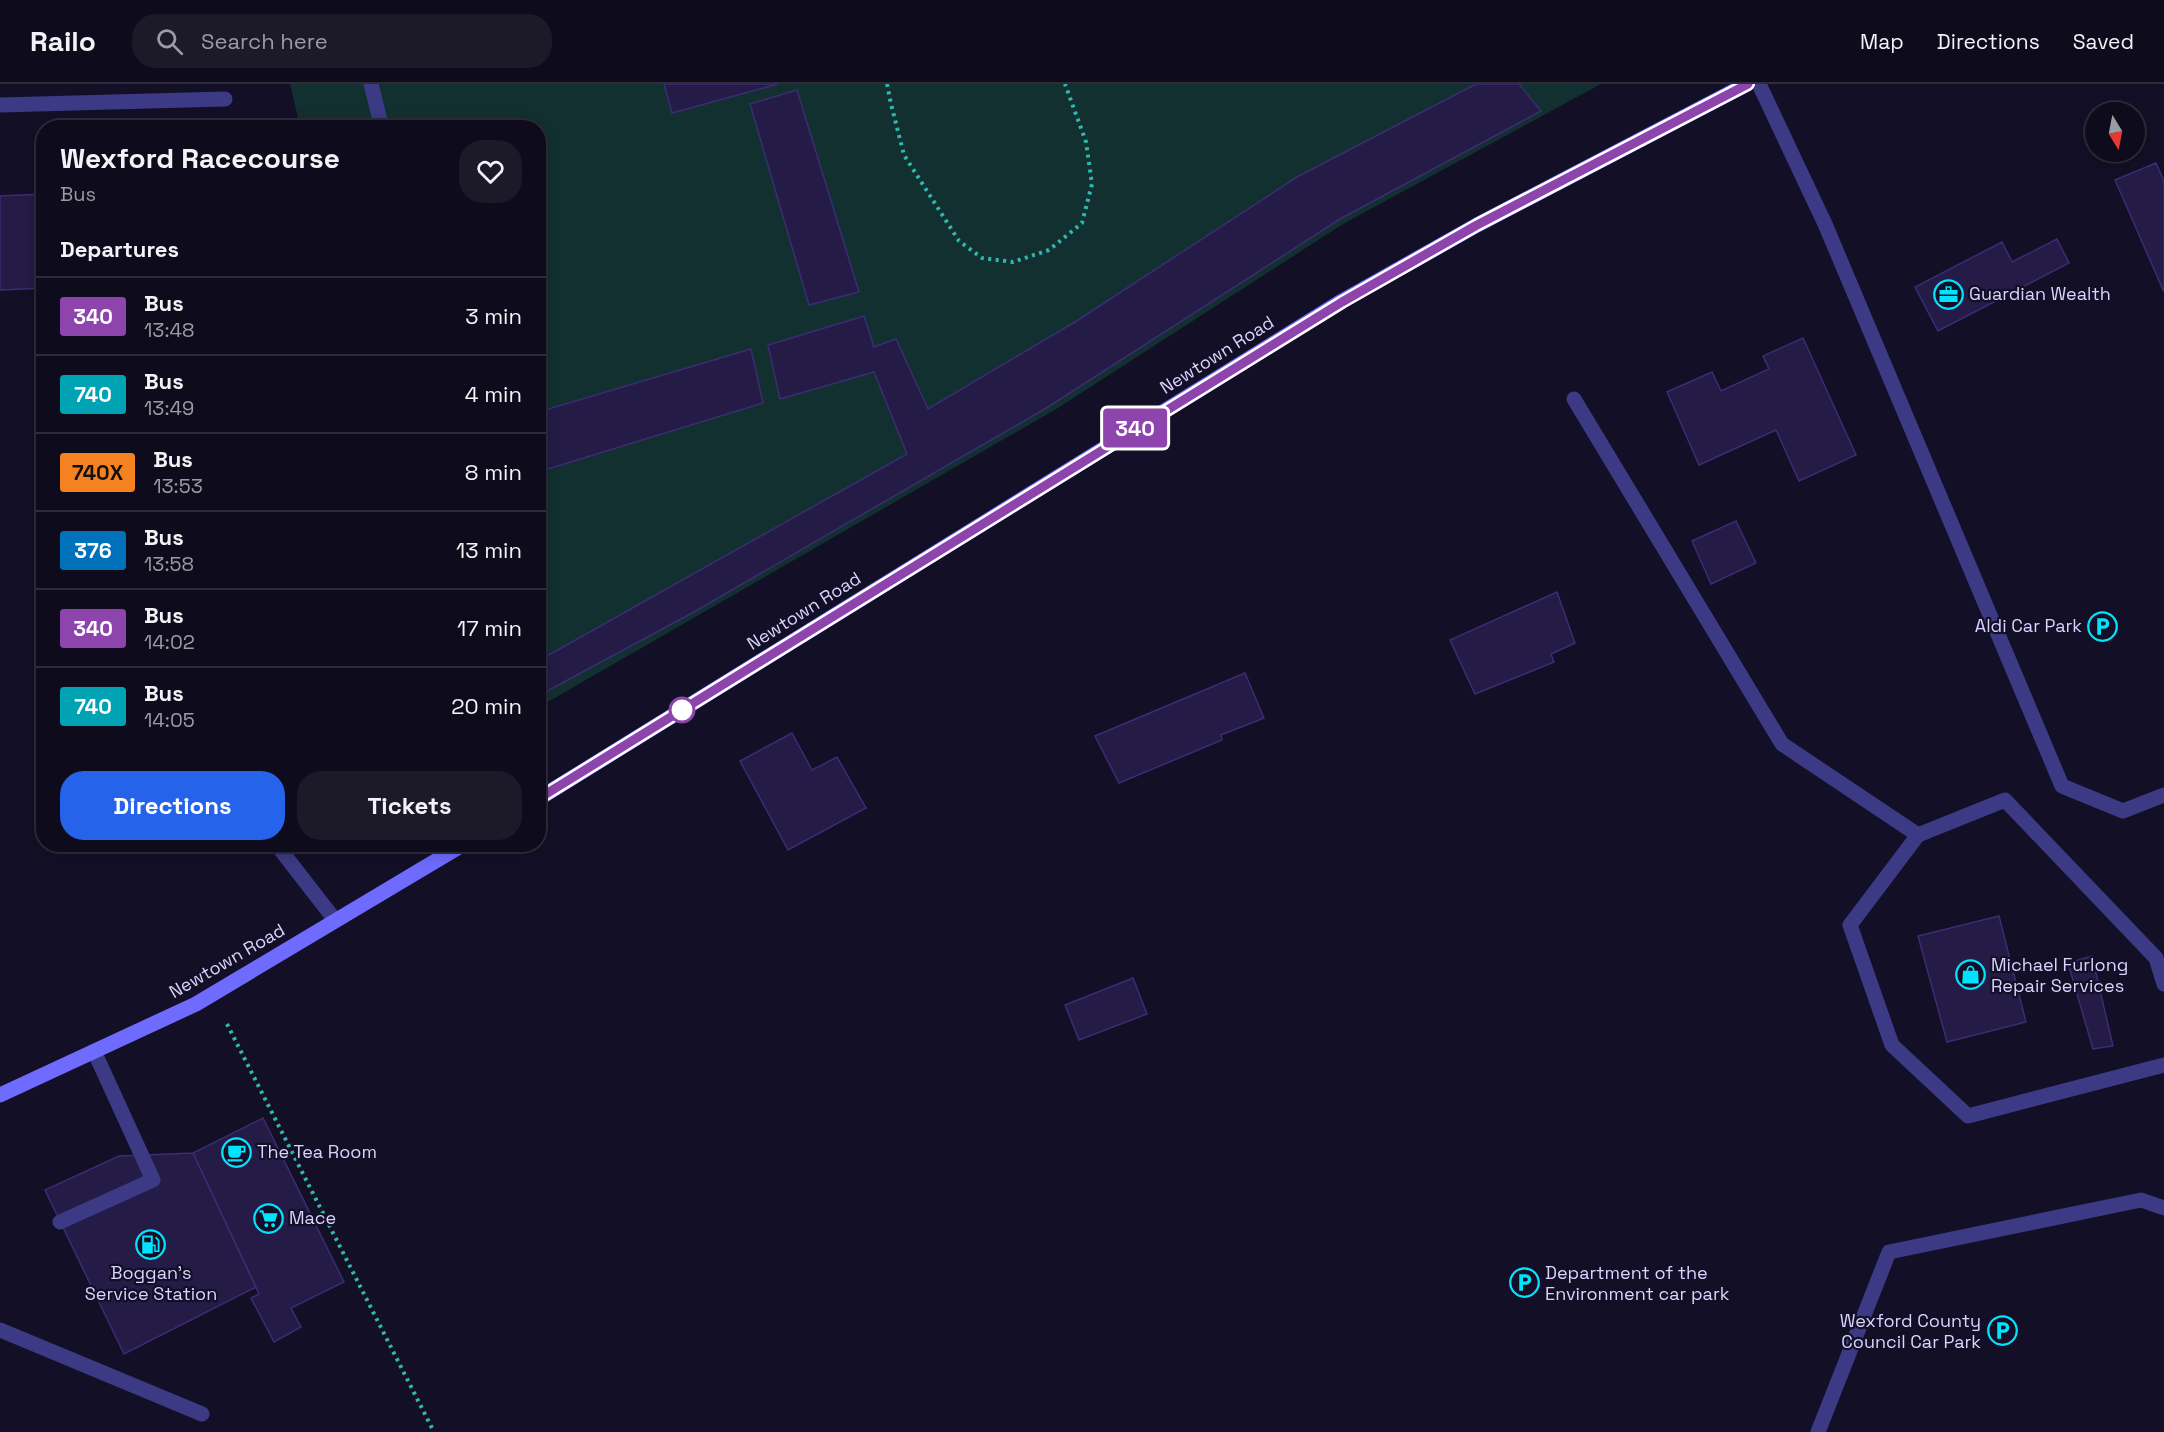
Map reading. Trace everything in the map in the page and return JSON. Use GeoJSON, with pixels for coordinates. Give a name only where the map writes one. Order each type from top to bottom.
{"type":"FeatureCollection","features":[{"type":"Feature","properties":{"kind":"main road","name":"Newtown Road"},"geometry":{"type":"LineString","coordinates":[[546,794],[1342,302],[1477,225],[1748,84]]}},
{"type":"Feature","properties":{"kind":"main road","name":"Newtown Road"},"geometry":{"type":"LineString","coordinates":[[0,1095],[196,1004],[451,852]]}},
{"type":"Feature","properties":{"kind":"street"},"geometry":{"type":"LineString","coordinates":[[371,84],[380,120]]}},
{"type":"Feature","properties":{"kind":"street"},"geometry":{"type":"LineString","coordinates":[[1759,84],[1825,224],[2062,786],[2123,811],[2164,795]]}},
{"type":"Feature","properties":{"kind":"street"},"geometry":{"type":"LineString","coordinates":[[0,105],[225,99]]}},
{"type":"Feature","properties":{"kind":"street"},"geometry":{"type":"LineString","coordinates":[[1574,399],[1782,744],[1918,835]]}},
{"type":"Feature","properties":{"kind":"street"},"geometry":{"type":"LineString","coordinates":[[2164,984],[2156,958],[2005,800],[1918,835],[1850,925],[1892,1045],[1968,1116],[2164,1065]]}},
{"type":"Feature","properties":{"kind":"street"},"geometry":{"type":"LineString","coordinates":[[282,852],[335,921]]}},
{"type":"Feature","properties":{"kind":"street"},"geometry":{"type":"LineString","coordinates":[[60,1222],[153,1180],[94,1051]]}},
{"type":"Feature","properties":{"kind":"street"},"geometry":{"type":"LineString","coordinates":[[1818,1432],[1889,1252],[2140,1200],[2164,1208]]}},
{"type":"Feature","properties":{"kind":"street"},"geometry":{"type":"LineString","coordinates":[[0,1330],[202,1414]]}},
{"type":"Feature","properties":{"kind":"path"},"geometry":{"type":"LineString","coordinates":[[888,84],[904,155],[959,241],[982,258],[1013,262],[1049,250],[1082,223],[1092,184],[1086,142],[1065,84]]}},
{"type":"Feature","properties":{"kind":"path"},"geometry":{"type":"LineString","coordinates":[[213,993],[241,1054],[435,1432]]}},
{"type":"Feature","properties":{"kind":"green space"},"geometry":{"type":"Polygon","coordinates":[[[290,84],[1601,84],[1343,224],[1058,408],[546,703],[546,120],[298,120],[290,84]]]}},
{"type":"Feature","properties":{"kind":"building"},"geometry":{"type":"Polygon","coordinates":[[[664,84],[778,84],[672,113],[664,84]]]}},
{"type":"Feature","properties":{"kind":"building"},"geometry":{"type":"Polygon","coordinates":[[[1476,84],[1519,84],[1541,111],[1340,219],[1048,407],[692,613],[546,692],[546,657],[907,454],[874,372],[780,399],[768,345],[864,316],[874,347],[896,339],[928,409],[1075,322],[1297,177],[1476,84]]]}},
{"type":"Feature","properties":{"kind":"building"},"geometry":{"type":"Polygon","coordinates":[[[797,90],[859,292],[809,305],[750,104],[797,90]]]}},
{"type":"Feature","properties":{"kind":"building"},"geometry":{"type":"Polygon","coordinates":[[[2156,163],[2164,181],[2164,292],[2115,180],[2156,163]]]}},
{"type":"Feature","properties":{"kind":"building"},"geometry":{"type":"Polygon","coordinates":[[[36,194],[36,288],[0,290],[0,196],[36,194]]]}},
{"type":"Feature","properties":{"kind":"building"},"geometry":{"type":"Polygon","coordinates":[[[2057,239],[2069,263],[1938,331],[1915,287],[2002,242],[2012,262],[2057,239]]]}},
{"type":"Feature","properties":{"kind":"building"},"geometry":{"type":"Polygon","coordinates":[[[1803,338],[1856,455],[1799,481],[1776,430],[1699,465],[1667,392],[1712,372],[1721,391],[1769,369],[1763,356],[1803,338]]]}},
{"type":"Feature","properties":{"kind":"building"},"geometry":{"type":"Polygon","coordinates":[[[751,349],[763,403],[546,470],[546,410],[751,349]]]}},
{"type":"Feature","properties":{"kind":"building"},"geometry":{"type":"Polygon","coordinates":[[[1736,521],[1756,563],[1711,584],[1692,541],[1736,521]]]}},
{"type":"Feature","properties":{"kind":"building"},"geometry":{"type":"Polygon","coordinates":[[[1557,592],[1575,643],[1551,654],[1554,662],[1475,694],[1450,640],[1557,592]]]}},
{"type":"Feature","properties":{"kind":"building"},"geometry":{"type":"Polygon","coordinates":[[[1245,673],[1264,718],[1221,735],[1222,740],[1119,783],[1095,736],[1245,673]]]}},
{"type":"Feature","properties":{"kind":"building"},"geometry":{"type":"Polygon","coordinates":[[[792,733],[812,770],[837,757],[866,808],[788,850],[740,761],[792,733]]]}},
{"type":"Feature","properties":{"kind":"building"},"geometry":{"type":"Polygon","coordinates":[[[1999,916],[2026,1022],[1947,1042],[1918,936],[1999,916]]]}},
{"type":"Feature","properties":{"kind":"building"},"geometry":{"type":"Polygon","coordinates":[[[2092,956],[2113,1046],[2093,1049],[2068,963],[2092,956]]]}},
{"type":"Feature","properties":{"kind":"building"},"geometry":{"type":"Polygon","coordinates":[[[1133,978],[1147,1014],[1079,1040],[1065,1005],[1133,978]]]}},
{"type":"Feature","properties":{"kind":"building","name":"Mace"},"geometry":{"type":"Polygon","coordinates":[[[263,1118],[344,1282],[291,1308],[301,1327],[274,1342],[251,1298],[259,1294],[193,1153],[263,1118]]]}},
{"type":"Feature","properties":{"kind":"building"},"geometry":{"type":"Polygon","coordinates":[[[193,1153],[256,1287],[124,1354],[45,1190],[119,1156],[193,1153]]]}},
{"type":"Feature","properties":{"kind":"bus line","name":"340"},"geometry":{"type":"LineString","coordinates":[[546,794],[1342,302],[1477,225],[1748,84]]}},
{"type":"Feature","properties":{"kind":"place","name":"Guardian Wealth"},"geometry":{"type":"Point","coordinates":[1948,294]}},
{"type":"Feature","properties":{"kind":"place","name":"Aldi Car Park"},"geometry":{"type":"Point","coordinates":[2103,626]}},
{"type":"Feature","properties":{"kind":"place","name":"Michael Furlong Repair Services"},"geometry":{"type":"Point","coordinates":[1970,975]}},
{"type":"Feature","properties":{"kind":"place","name":"The Tea Room"},"geometry":{"type":"Point","coordinates":[236,1152]}},
{"type":"Feature","properties":{"kind":"place","name":"Mace"},"geometry":{"type":"Point","coordinates":[268,1218]}},
{"type":"Feature","properties":{"kind":"place","name":"Boggan's Service Station"},"geometry":{"type":"Point","coordinates":[151,1244]}},
{"type":"Feature","properties":{"kind":"place","name":"Department of the Environment car park"},"geometry":{"type":"Point","coordinates":[1524,1283]}},
{"type":"Feature","properties":{"kind":"place","name":"Wexford County Council Car Park"},"geometry":{"type":"Point","coordinates":[2002,1331]}}]}
